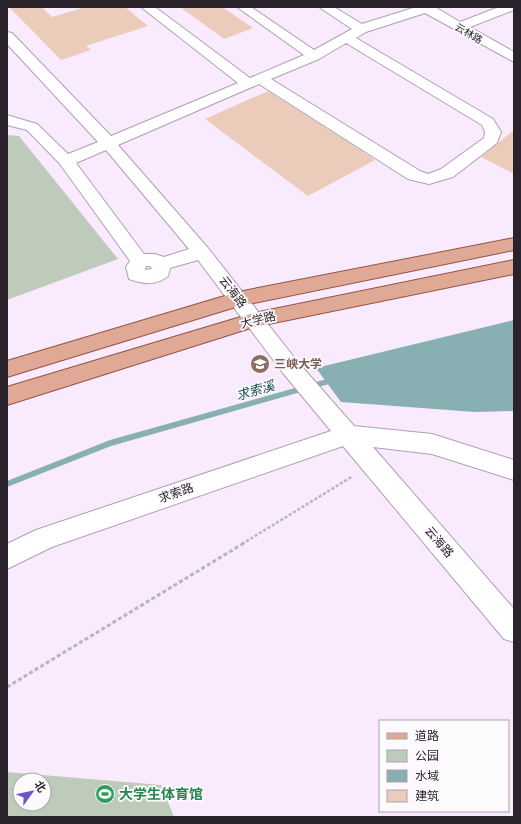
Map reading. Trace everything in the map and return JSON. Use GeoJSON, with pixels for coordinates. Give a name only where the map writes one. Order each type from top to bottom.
{"type":"FeatureCollection","features":[{"type":"Feature","properties":{"kind":"main road","name":"大学路"},"geometry":{"type":"LineString","coordinates":[[7,369],[238,299],[514,244]]}},
{"type":"Feature","properties":{"kind":"main road","name":"大学路"},"geometry":{"type":"LineString","coordinates":[[7,396],[254,320],[514,267]]}},
{"type":"Feature","properties":{"kind":"street"},"geometry":{"type":"LineString","coordinates":[[147,7],[255,82],[414,175],[428,179],[447,173],[491,140],[493,132],[488,122],[345,37]]}},
{"type":"Feature","properties":{"kind":"street"},"geometry":{"type":"LineString","coordinates":[[243,7],[314,56]]}},
{"type":"Feature","properties":{"kind":"street"},"geometry":{"type":"LineString","coordinates":[[325,7],[361,29]]}},
{"type":"Feature","properties":{"kind":"street"},"geometry":{"type":"LineString","coordinates":[[66,161],[314,56],[361,29],[426,7]]}},
{"type":"Feature","properties":{"kind":"street","name":"云林路"},"geometry":{"type":"LineString","coordinates":[[426,7],[514,58]]}},
{"type":"Feature","properties":{"kind":"street"},"geometry":{"type":"LineString","coordinates":[[459,27],[512,7]]}},
{"type":"Feature","properties":{"kind":"street","name":"云海路"},"geometry":{"type":"LineString","coordinates":[[7,36],[108,143],[202,252],[290,367],[514,629]]}},
{"type":"Feature","properties":{"kind":"street"},"geometry":{"type":"LineString","coordinates":[[7,120],[32,127],[66,161],[140,261],[135,268],[136,274],[145,278],[155,276],[161,271],[161,264],[202,252]]}},
{"type":"Feature","properties":{"kind":"street"},"geometry":{"type":"LineString","coordinates":[[347,435],[432,444],[514,470]]}},
{"type":"Feature","properties":{"kind":"street","name":"求索路"},"geometry":{"type":"LineString","coordinates":[[7,557],[46,538],[347,435]]}},
{"type":"Feature","properties":{"kind":"path"},"geometry":{"type":"LineString","coordinates":[[7,687],[372,464]]}},
{"type":"Feature","properties":{"kind":"shaded area","name":"三峡大学"},"geometry":{"type":"Polygon","coordinates":[[[7,7],[514,7],[514,817],[7,817],[7,7]]]}},
{"type":"Feature","properties":{"kind":"green space"},"geometry":{"type":"Polygon","coordinates":[[[7,135],[19,136],[118,259],[7,300],[7,135]]]}},
{"type":"Feature","properties":{"kind":"green space","name":"大学生体育馆"},"geometry":{"type":"Polygon","coordinates":[[[7,772],[12,772],[12,812],[52,812],[52,776],[161,785],[174,817],[7,817],[7,772]]]}},
{"type":"Feature","properties":{"kind":"water"},"geometry":{"type":"Polygon","coordinates":[[[514,320],[514,411],[475,412],[341,402],[316,368],[514,320]]]}},
{"type":"Feature","properties":{"kind":"building"},"geometry":{"type":"Polygon","coordinates":[[[9,7],[42,7],[52,17],[86,7],[125,7],[148,26],[86,46],[91,50],[61,60],[9,7]]]}},
{"type":"Feature","properties":{"kind":"building"},"geometry":{"type":"Polygon","coordinates":[[[180,7],[222,7],[253,28],[224,39],[180,7]]]}},
{"type":"Feature","properties":{"kind":"building"},"geometry":{"type":"Polygon","coordinates":[[[268,91],[375,160],[308,196],[205,119],[268,91]]]}},
{"type":"Feature","properties":{"kind":"building"},"geometry":{"type":"Polygon","coordinates":[[[514,130],[514,174],[481,157],[514,130]]]}},
{"type":"Feature","properties":{"kind":"waterway","name":"求索溪"},"geometry":{"type":"LineString","coordinates":[[7,484],[110,443],[334,380]]}},
{"type":"Feature","properties":{"kind":"place","name":"三峡大学"},"geometry":{"type":"Point","coordinates":[260,364]}},
{"type":"Feature","properties":{"kind":"place","name":"大学生体育馆"},"geometry":{"type":"Point","coordinates":[105,794]}}]}
